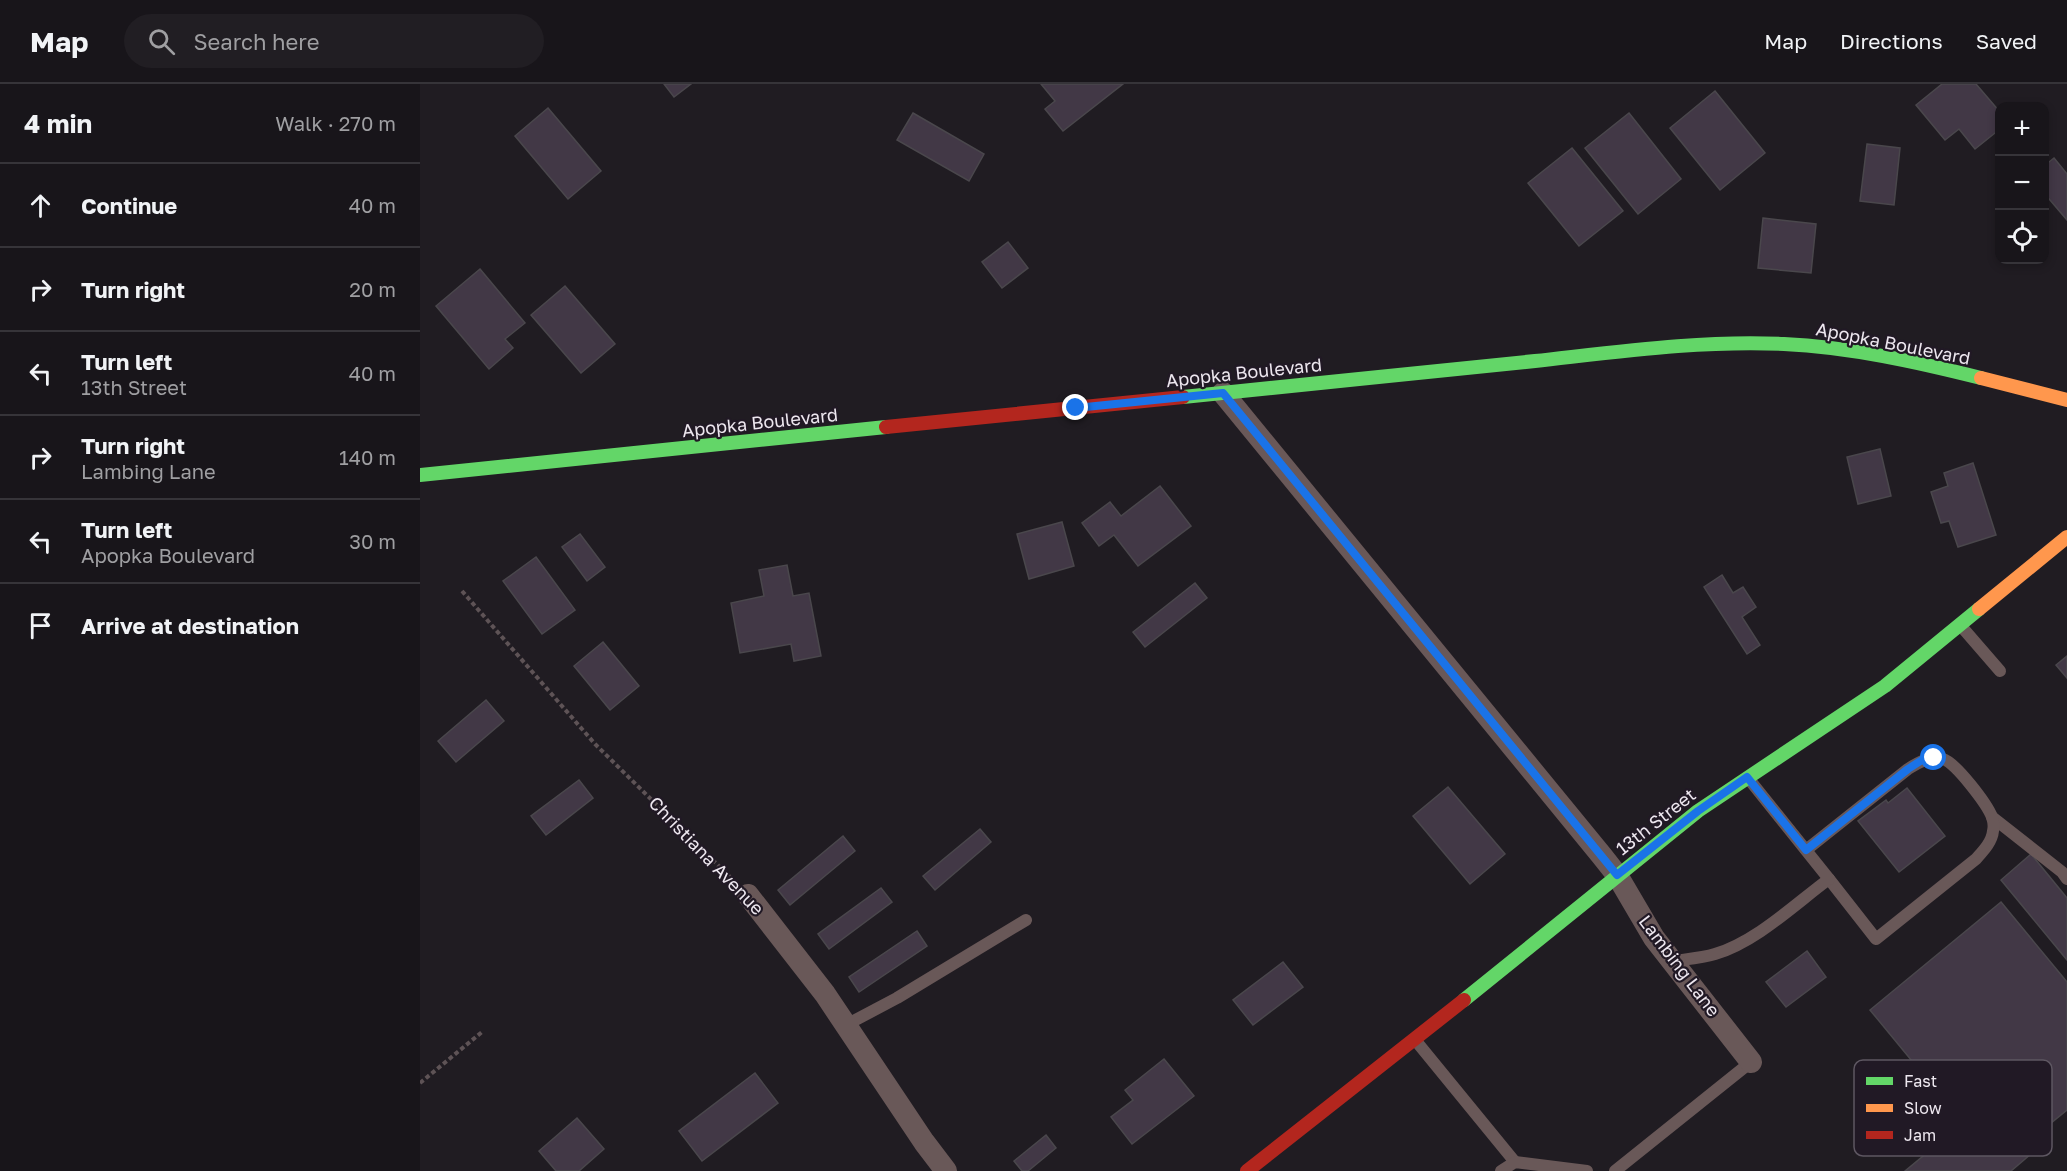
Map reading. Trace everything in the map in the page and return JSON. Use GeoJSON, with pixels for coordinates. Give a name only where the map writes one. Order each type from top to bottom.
{"type":"FeatureCollection","features":[{"type":"Feature","properties":{"kind":"street","name":"Apopka Boulevard"},"geometry":{"type":"LineString","coordinates":[[420,475],[1661,348],[1728,344],[1802,345],[1870,354],[2067,400]]}},
{"type":"Feature","properties":{"kind":"street","name":"Lambing Lane"},"geometry":{"type":"LineString","coordinates":[[1223,393],[1617,875],[1654,939],[1751,1062]]}},
{"type":"Feature","properties":{"kind":"street","name":"13th Street"},"geometry":{"type":"LineString","coordinates":[[1247,1171],[1415,1040],[1698,811],[1886,686],[2067,537]]}},
{"type":"Feature","properties":{"kind":"street","name":"Christiana Avenue"},"geometry":{"type":"LineString","coordinates":[[748,895],[825,994],[946,1171]]}},
{"type":"Feature","properties":{"kind":"lane"},"geometry":{"type":"LineString","coordinates":[[1960,625],[2000,671]]}},
{"type":"Feature","properties":{"kind":"lane"},"geometry":{"type":"LineString","coordinates":[[1806,850],[1908,769],[1922,760],[1934,758],[1945,760],[1957,769],[1992,817],[2062,872],[2067,879]]}},
{"type":"Feature","properties":{"kind":"lane"},"geometry":{"type":"LineString","coordinates":[[1747,777],[1876,939],[1976,859],[1987,846],[1993,831],[1992,817]]}},
{"type":"Feature","properties":{"kind":"lane"},"geometry":{"type":"LineString","coordinates":[[1673,962],[1714,954],[1736,945],[1829,879]]}},
{"type":"Feature","properties":{"kind":"lane"},"geometry":{"type":"LineString","coordinates":[[846,1025],[897,998],[1026,920]]}},
{"type":"Feature","properties":{"kind":"lane"},"geometry":{"type":"LineString","coordinates":[[1415,1040],[1515,1162]]}},
{"type":"Feature","properties":{"kind":"lane"},"geometry":{"type":"LineString","coordinates":[[1616,1171],[1751,1062]]}},
{"type":"Feature","properties":{"kind":"lane"},"geometry":{"type":"LineString","coordinates":[[1501,1171],[1515,1162],[1587,1171]]}},
{"type":"Feature","properties":{"kind":"path","name":"Christiana Avenue"},"geometry":{"type":"LineString","coordinates":[[462,591],[596,744],[748,895]]}},
{"type":"Feature","properties":{"kind":"path"},"geometry":{"type":"LineString","coordinates":[[420,1083],[483,1032]]}},
{"type":"Feature","properties":{"kind":"building"},"geometry":{"type":"Polygon","coordinates":[[[664,84],[691,84],[674,97],[664,84]]]}},
{"type":"Feature","properties":{"kind":"building"},"geometry":{"type":"Polygon","coordinates":[[[1041,84],[1123,84],[1063,131],[1045,109],[1055,101],[1041,84]]]}},
{"type":"Feature","properties":{"kind":"building"},"geometry":{"type":"Polygon","coordinates":[[[1942,84],[1976,84],[1995,106],[1995,133],[1975,149],[1959,129],[1945,140],[1916,105],[1942,84]]]}},
{"type":"Feature","properties":{"kind":"building"},"geometry":{"type":"Polygon","coordinates":[[[1715,91],[1765,153],[1720,190],[1670,128],[1715,91]]]}},
{"type":"Feature","properties":{"kind":"building"},"geometry":{"type":"Polygon","coordinates":[[[548,108],[601,171],[568,199],[515,136],[548,108]]]}},
{"type":"Feature","properties":{"kind":"building"},"geometry":{"type":"Polygon","coordinates":[[[913,113],[984,154],[969,181],[897,140],[913,113]]]}},
{"type":"Feature","properties":{"kind":"building"},"geometry":{"type":"Polygon","coordinates":[[[1629,113],[1681,179],[1638,214],[1585,148],[1629,113]]]}},
{"type":"Feature","properties":{"kind":"building"},"geometry":{"type":"Polygon","coordinates":[[[1867,144],[1900,148],[1894,205],[1860,201],[1867,144]]]}},
{"type":"Feature","properties":{"kind":"building"},"geometry":{"type":"Polygon","coordinates":[[[1572,148],[1623,211],[1579,246],[1528,183],[1572,148]]]}},
{"type":"Feature","properties":{"kind":"building"},"geometry":{"type":"Polygon","coordinates":[[[2054,158],[2067,174],[2067,220],[2049,199],[2049,162],[2054,158]]]}},
{"type":"Feature","properties":{"kind":"building"},"geometry":{"type":"Polygon","coordinates":[[[1763,218],[1816,224],[1811,273],[1758,268],[1763,218]]]}},
{"type":"Feature","properties":{"kind":"building"},"geometry":{"type":"Polygon","coordinates":[[[1008,242],[1028,268],[1002,288],[982,262],[1008,242]]]}},
{"type":"Feature","properties":{"kind":"building"},"geometry":{"type":"Polygon","coordinates":[[[480,269],[525,323],[505,339],[513,348],[489,369],[436,306],[480,269]]]}},
{"type":"Feature","properties":{"kind":"building"},"geometry":{"type":"Polygon","coordinates":[[[565,286],[615,344],[581,373],[531,315],[565,286]]]}},
{"type":"Feature","properties":{"kind":"building"},"geometry":{"type":"Polygon","coordinates":[[[1880,449],[1891,496],[1858,504],[1847,457],[1880,449]]]}},
{"type":"Feature","properties":{"kind":"building"},"geometry":{"type":"Polygon","coordinates":[[[1973,463],[1996,535],[1958,547],[1949,521],[1941,523],[1931,492],[1948,486],[1944,473],[1973,463]]]}},
{"type":"Feature","properties":{"kind":"building"},"geometry":{"type":"Polygon","coordinates":[[[1160,486],[1191,526],[1138,566],[1114,535],[1099,546],[1082,523],[1110,502],[1121,516],[1160,486]]]}},
{"type":"Feature","properties":{"kind":"building"},"geometry":{"type":"Polygon","coordinates":[[[1062,522],[1074,566],[1029,579],[1017,534],[1062,522]]]}},
{"type":"Feature","properties":{"kind":"building"},"geometry":{"type":"Polygon","coordinates":[[[580,534],[605,567],[587,581],[562,547],[580,534]]]}},
{"type":"Feature","properties":{"kind":"building"},"geometry":{"type":"Polygon","coordinates":[[[536,557],[575,610],[542,634],[503,581],[536,557]]]}},
{"type":"Feature","properties":{"kind":"building"},"geometry":{"type":"Polygon","coordinates":[[[787,565],[793,596],[809,593],[821,656],[794,661],[791,644],[740,653],[731,603],[764,596],[759,570],[787,565]]]}},
{"type":"Feature","properties":{"kind":"building"},"geometry":{"type":"Polygon","coordinates":[[[1722,575],[1733,593],[1743,587],[1756,607],[1742,617],[1760,645],[1747,654],[1704,587],[1722,575]]]}},
{"type":"Feature","properties":{"kind":"building"},"geometry":{"type":"Polygon","coordinates":[[[1195,583],[1207,598],[1145,647],[1133,632],[1195,583]]]}},
{"type":"Feature","properties":{"kind":"building"},"geometry":{"type":"Polygon","coordinates":[[[603,642],[639,686],[610,710],[574,666],[603,642]]]}},
{"type":"Feature","properties":{"kind":"building"},"geometry":{"type":"Polygon","coordinates":[[[2067,656],[2067,678],[2056,665],[2067,656]]]}},
{"type":"Feature","properties":{"kind":"building"},"geometry":{"type":"Polygon","coordinates":[[[486,700],[504,721],[456,762],[438,741],[486,700]]]}},
{"type":"Feature","properties":{"kind":"building"},"geometry":{"type":"Polygon","coordinates":[[[579,780],[593,798],[546,835],[531,816],[579,780]]]}},
{"type":"Feature","properties":{"kind":"building"},"geometry":{"type":"Polygon","coordinates":[[[1448,787],[1505,854],[1470,884],[1413,816],[1448,787]]]}},
{"type":"Feature","properties":{"kind":"building"},"geometry":{"type":"Polygon","coordinates":[[[1907,788],[1945,836],[1899,872],[1858,821],[1886,800],[1888,803],[1907,788]]]}},
{"type":"Feature","properties":{"kind":"building"},"geometry":{"type":"Polygon","coordinates":[[[980,829],[991,842],[935,890],[923,876],[980,829]]]}},
{"type":"Feature","properties":{"kind":"building"},"geometry":{"type":"Polygon","coordinates":[[[843,836],[855,851],[790,905],[778,890],[843,836]]]}},
{"type":"Feature","properties":{"kind":"building"},"geometry":{"type":"Polygon","coordinates":[[[2031,854],[2067,898],[2067,960],[2001,880],[2031,854]]]}},
{"type":"Feature","properties":{"kind":"building"},"geometry":{"type":"Polygon","coordinates":[[[881,888],[892,902],[829,949],[818,934],[881,888]]]}},
{"type":"Feature","properties":{"kind":"building"},"geometry":{"type":"Polygon","coordinates":[[[2001,902],[2067,982],[2067,1110],[2052,1122],[2052,1060],[1911,1060],[1870,1010],[2001,902]]]}},
{"type":"Feature","properties":{"kind":"building"},"geometry":{"type":"Polygon","coordinates":[[[917,931],[927,946],[859,992],[849,977],[917,931]]]}},
{"type":"Feature","properties":{"kind":"building"},"geometry":{"type":"Polygon","coordinates":[[[1807,951],[1826,977],[1786,1007],[1766,982],[1807,951]]]}},
{"type":"Feature","properties":{"kind":"building"},"geometry":{"type":"Polygon","coordinates":[[[1283,962],[1303,987],[1253,1025],[1233,1000],[1283,962]]]}},
{"type":"Feature","properties":{"kind":"building"},"geometry":{"type":"Polygon","coordinates":[[[1164,1059],[1194,1096],[1132,1144],[1111,1117],[1133,1100],[1125,1090],[1164,1059]]]}},
{"type":"Feature","properties":{"kind":"building"},"geometry":{"type":"Polygon","coordinates":[[[755,1073],[778,1103],[702,1161],[679,1131],[755,1073]]]}},
{"type":"Feature","properties":{"kind":"building"},"geometry":{"type":"Polygon","coordinates":[[[577,1118],[604,1149],[579,1171],[556,1171],[539,1151],[577,1118]]]}},
{"type":"Feature","properties":{"kind":"building"},"geometry":{"type":"Polygon","coordinates":[[[1046,1135],[1056,1148],[1028,1171],[1022,1171],[1014,1161],[1046,1135]]]}},
{"type":"Feature","properties":{"kind":"building"},"geometry":{"type":"Polygon","coordinates":[[[1923,1156],[2029,1156],[2011,1171],[1905,1171],[1923,1156]]]}},
{"type":"Feature","properties":{"kind":"traffic: fast"},"geometry":{"type":"LineString","coordinates":[[1183,397],[1690,345],[1753,343],[1834,348],[1908,361],[1981,378]]}},
{"type":"Feature","properties":{"kind":"traffic: fast"},"geometry":{"type":"LineString","coordinates":[[420,475],[886,427]]}},
{"type":"Feature","properties":{"kind":"traffic: fast"},"geometry":{"type":"LineString","coordinates":[[1464,1000],[1698,811],[1885,686],[1979,609]]}},
{"type":"Feature","properties":{"kind":"traffic: slow"},"geometry":{"type":"LineString","coordinates":[[1981,378],[2067,400]]}},
{"type":"Feature","properties":{"kind":"traffic: slow"},"geometry":{"type":"LineString","coordinates":[[1979,609],[2067,537]]}},
{"type":"Feature","properties":{"kind":"traffic: jam"},"geometry":{"type":"LineString","coordinates":[[886,427],[1183,397]]}},
{"type":"Feature","properties":{"kind":"traffic: jam"},"geometry":{"type":"LineString","coordinates":[[1247,1171],[1464,1000]]}},
{"type":"Feature","properties":{"kind":"route"},"geometry":{"type":"LineString","coordinates":[[1076,408],[1223,393],[1617,875],[1698,811],[1747,777],[1806,850],[1908,769],[1922,760],[1934,758]]}}]}
